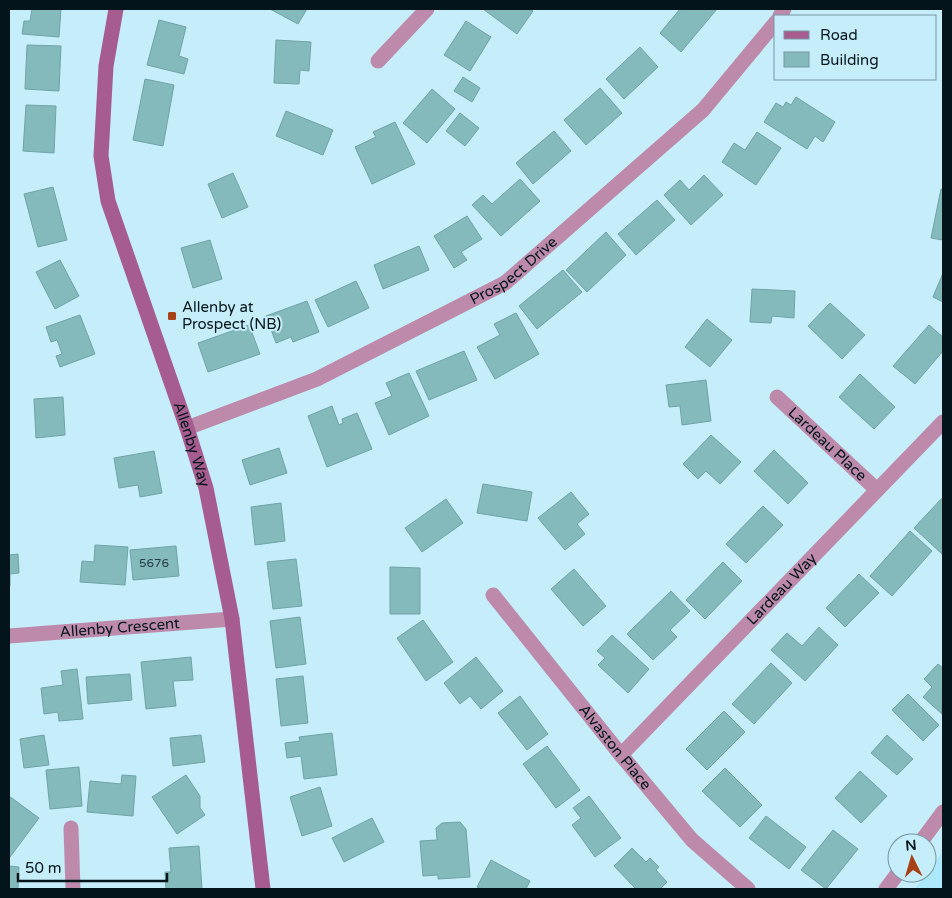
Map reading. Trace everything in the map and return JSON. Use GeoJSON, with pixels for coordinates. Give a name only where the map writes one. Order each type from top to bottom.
{"type":"FeatureCollection","features":[{"type":"Feature","properties":{"kind":"street","name":"Allenby Way"},"geometry":{"type":"LineString","coordinates":[[116,9],[106,66],[101,156],[108,201],[206,488],[232,619],[263,889]]}},
{"type":"Feature","properties":{"kind":"street"},"geometry":{"type":"LineString","coordinates":[[378,61],[427,9]]}},
{"type":"Feature","properties":{"kind":"street","name":"Prospect Drive"},"geometry":{"type":"LineString","coordinates":[[187,428],[317,380],[504,283],[703,110],[774,24]]}},
{"type":"Feature","properties":{"kind":"street","name":"Lardeau Place"},"geometry":{"type":"LineString","coordinates":[[777,397],[878,490]]}},
{"type":"Feature","properties":{"kind":"street","name":"Lardeau Way"},"geometry":{"type":"LineString","coordinates":[[621,755],[943,422]]}},
{"type":"Feature","properties":{"kind":"street","name":"Alvaston Place"},"geometry":{"type":"LineString","coordinates":[[493,595],[621,755],[692,840],[748,889]]}},
{"type":"Feature","properties":{"kind":"street","name":"Allenby Crescent"},"geometry":{"type":"LineString","coordinates":[[9,636],[232,619]]}},
{"type":"Feature","properties":{"kind":"street"},"geometry":{"type":"LineString","coordinates":[[927,833],[943,812]]}},
{"type":"Feature","properties":{"kind":"street"},"geometry":{"type":"LineString","coordinates":[[70,828],[73,889]]}},
{"type":"Feature","properties":{"kind":"shaded area"},"geometry":{"type":"Polygon","coordinates":[[[943,851],[943,889],[915,889],[920,883],[937,883],[937,859],[943,851]]]}},
{"type":"Feature","properties":{"kind":"building"},"geometry":{"type":"Polygon","coordinates":[[[32,9],[61,9],[59,37],[22,34],[24,21],[30,21],[32,9]]]}},
{"type":"Feature","properties":{"kind":"building"},"geometry":{"type":"Polygon","coordinates":[[[270,9],[307,9],[298,24],[270,9]]]}},
{"type":"Feature","properties":{"kind":"building"},"geometry":{"type":"Polygon","coordinates":[[[483,9],[529,9],[533,11],[517,34],[483,9]]]}},
{"type":"Feature","properties":{"kind":"building"},"geometry":{"type":"Polygon","coordinates":[[[680,9],[717,9],[681,52],[660,33],[680,9]]]}},
{"type":"Feature","properties":{"kind":"building"},"geometry":{"type":"Polygon","coordinates":[[[159,20],[186,27],[179,56],[188,59],[184,74],[147,65],[159,20]]]}},
{"type":"Feature","properties":{"kind":"building"},"geometry":{"type":"Polygon","coordinates":[[[466,21],[491,37],[470,71],[444,55],[466,21]]]}},
{"type":"Feature","properties":{"kind":"building"},"geometry":{"type":"Polygon","coordinates":[[[276,40],[311,42],[309,71],[300,70],[299,84],[274,83],[276,40]]]}},
{"type":"Feature","properties":{"kind":"building"},"geometry":{"type":"Polygon","coordinates":[[[27,45],[61,46],[59,91],[25,89],[27,45]]]}},
{"type":"Feature","properties":{"kind":"building"},"geometry":{"type":"Polygon","coordinates":[[[640,47],[658,67],[624,99],[606,79],[640,47]]]}},
{"type":"Feature","properties":{"kind":"building"},"geometry":{"type":"Polygon","coordinates":[[[463,77],[480,88],[472,102],[454,91],[463,77]]]}},
{"type":"Feature","properties":{"kind":"building"},"geometry":{"type":"Polygon","coordinates":[[[145,79],[174,85],[163,146],[133,140],[145,79]]]}},
{"type":"Feature","properties":{"kind":"building"},"geometry":{"type":"Polygon","coordinates":[[[600,88],[622,113],[586,145],[564,120],[600,88]]]}},
{"type":"Feature","properties":{"kind":"building"},"geometry":{"type":"Polygon","coordinates":[[[432,89],[455,109],[427,143],[403,123],[432,89]]]}},
{"type":"Feature","properties":{"kind":"building"},"geometry":{"type":"Polygon","coordinates":[[[796,97],[835,122],[823,142],[815,136],[807,149],[764,122],[776,103],[783,107],[786,102],[791,105],[796,97]]]}},
{"type":"Feature","properties":{"kind":"building"},"geometry":{"type":"Polygon","coordinates":[[[26,105],[56,106],[54,153],[23,151],[26,105]]]}},
{"type":"Feature","properties":{"kind":"building"},"geometry":{"type":"Polygon","coordinates":[[[286,111],[333,130],[323,155],[276,136],[286,111]]]}},
{"type":"Feature","properties":{"kind":"building"},"geometry":{"type":"Polygon","coordinates":[[[460,113],[479,128],[465,146],[446,131],[460,113]]]}},
{"type":"Feature","properties":{"kind":"building"},"geometry":{"type":"Polygon","coordinates":[[[395,122],[415,164],[372,184],[355,147],[376,137],[373,132],[395,122]]]}},
{"type":"Feature","properties":{"kind":"building"},"geometry":{"type":"Polygon","coordinates":[[[554,131],[571,151],[533,184],[516,163],[554,131]]]}},
{"type":"Feature","properties":{"kind":"building"},"geometry":{"type":"Polygon","coordinates":[[[757,132],[781,148],[756,185],[722,162],[734,143],[745,150],[757,132]]]}},
{"type":"Feature","properties":{"kind":"building"},"geometry":{"type":"Polygon","coordinates":[[[233,173],[248,207],[222,218],[208,184],[233,173]]]}},
{"type":"Feature","properties":{"kind":"building"},"geometry":{"type":"Polygon","coordinates":[[[704,175],[723,195],[691,225],[664,195],[680,180],[689,190],[704,175]]]}},
{"type":"Feature","properties":{"kind":"building"},"geometry":{"type":"Polygon","coordinates":[[[520,179],[540,201],[501,236],[472,205],[483,195],[492,204],[520,179]]]}},
{"type":"Feature","properties":{"kind":"building"},"geometry":{"type":"Polygon","coordinates":[[[53,187],[67,240],[38,247],[24,194],[53,187]]]}},
{"type":"Feature","properties":{"kind":"building"},"geometry":{"type":"Polygon","coordinates":[[[941,189],[943,189],[943,240],[931,238],[941,189]]]}},
{"type":"Feature","properties":{"kind":"building"},"geometry":{"type":"Polygon","coordinates":[[[657,200],[675,220],[636,255],[618,234],[657,200]]]}},
{"type":"Feature","properties":{"kind":"building"},"geometry":{"type":"Polygon","coordinates":[[[467,216],[482,239],[461,252],[467,260],[454,268],[434,236],[467,216]]]}},
{"type":"Feature","properties":{"kind":"building"},"geometry":{"type":"Polygon","coordinates":[[[606,232],[626,255],[587,292],[566,270],[606,232]]]}},
{"type":"Feature","properties":{"kind":"building"},"geometry":{"type":"Polygon","coordinates":[[[210,240],[222,279],[193,288],[181,248],[210,240]]]}},
{"type":"Feature","properties":{"kind":"building"},"geometry":{"type":"Polygon","coordinates":[[[419,246],[429,270],[383,289],[374,265],[419,246]]]}},
{"type":"Feature","properties":{"kind":"building"},"geometry":{"type":"Polygon","coordinates":[[[60,260],[79,296],[55,309],[36,272],[60,260]]]}},
{"type":"Feature","properties":{"kind":"building"},"geometry":{"type":"Polygon","coordinates":[[[563,270],[582,292],[537,329],[519,306],[563,270]]]}},
{"type":"Feature","properties":{"kind":"building"},"geometry":{"type":"Polygon","coordinates":[[[943,273],[943,302],[933,297],[943,273]]]}},
{"type":"Feature","properties":{"kind":"building"},"geometry":{"type":"Polygon","coordinates":[[[356,281],[369,308],[328,327],[315,300],[356,281]]]}},
{"type":"Feature","properties":{"kind":"building"},"geometry":{"type":"Polygon","coordinates":[[[752,289],[795,291],[794,318],[772,316],[771,323],[750,322],[752,289]]]}},
{"type":"Feature","properties":{"kind":"building"},"geometry":{"type":"Polygon","coordinates":[[[307,301],[319,332],[293,342],[291,337],[276,343],[266,316],[307,301]]]}},
{"type":"Feature","properties":{"kind":"building"},"geometry":{"type":"Polygon","coordinates":[[[830,303],[865,335],[842,359],[808,326],[830,303]]]}},
{"type":"Feature","properties":{"kind":"building"},"geometry":{"type":"Polygon","coordinates":[[[516,313],[539,354],[495,379],[477,347],[500,335],[494,324],[516,313]]]}},
{"type":"Feature","properties":{"kind":"building"},"geometry":{"type":"Polygon","coordinates":[[[80,315],[95,354],[60,367],[56,356],[62,354],[57,340],[51,342],[46,327],[80,315]]]}},
{"type":"Feature","properties":{"kind":"building"},"geometry":{"type":"Polygon","coordinates":[[[707,319],[732,340],[710,367],[685,347],[707,319]]]}},
{"type":"Feature","properties":{"kind":"building"},"geometry":{"type":"Polygon","coordinates":[[[249,325],[260,354],[208,372],[198,343],[249,325]]]}},
{"type":"Feature","properties":{"kind":"building"},"geometry":{"type":"Polygon","coordinates":[[[929,325],[943,337],[943,351],[915,384],[893,366],[929,325]]]}},
{"type":"Feature","properties":{"kind":"building"},"geometry":{"type":"Polygon","coordinates":[[[464,351],[477,380],[429,400],[416,371],[464,351]]]}},
{"type":"Feature","properties":{"kind":"building"},"geometry":{"type":"Polygon","coordinates":[[[409,373],[429,416],[389,435],[375,403],[392,396],[386,383],[409,373]]]}},
{"type":"Feature","properties":{"kind":"building"},"geometry":{"type":"Polygon","coordinates":[[[860,374],[895,407],[874,429],[839,397],[860,374]]]}},
{"type":"Feature","properties":{"kind":"building"},"geometry":{"type":"Polygon","coordinates":[[[706,380],[711,421],[682,425],[680,406],[669,407],[666,385],[706,380]]]}},
{"type":"Feature","properties":{"kind":"building"},"geometry":{"type":"Polygon","coordinates":[[[63,397],[65,435],[36,438],[34,399],[63,397]]]}},
{"type":"Feature","properties":{"kind":"building"},"geometry":{"type":"Polygon","coordinates":[[[332,406],[339,425],[343,423],[342,419],[357,413],[372,449],[327,467],[308,416],[332,406]]]}},
{"type":"Feature","properties":{"kind":"building"},"geometry":{"type":"Polygon","coordinates":[[[711,435],[741,462],[720,484],[706,471],[698,479],[683,464],[711,435]]]}},
{"type":"Feature","properties":{"kind":"building"},"geometry":{"type":"Polygon","coordinates":[[[279,448],[287,473],[250,485],[242,460],[279,448]]]}},
{"type":"Feature","properties":{"kind":"building"},"geometry":{"type":"Polygon","coordinates":[[[774,450],[808,483],[788,504],[754,471],[774,450]]]}},
{"type":"Feature","properties":{"kind":"building"},"geometry":{"type":"Polygon","coordinates":[[[154,451],[162,493],[140,497],[138,485],[119,488],[114,458],[154,451]]]}},
{"type":"Feature","properties":{"kind":"building"},"geometry":{"type":"Polygon","coordinates":[[[483,484],[532,492],[527,521],[477,513],[483,484]]]}},
{"type":"Feature","properties":{"kind":"building"},"geometry":{"type":"Polygon","coordinates":[[[571,492],[589,514],[577,524],[585,534],[565,550],[538,518],[571,492]]]}},
{"type":"Feature","properties":{"kind":"building"},"geometry":{"type":"Polygon","coordinates":[[[943,497],[943,553],[942,554],[914,528],[943,497]]]}},
{"type":"Feature","properties":{"kind":"building"},"geometry":{"type":"Polygon","coordinates":[[[446,499],[463,523],[422,552],[405,528],[446,499]]]}},
{"type":"Feature","properties":{"kind":"building"},"geometry":{"type":"Polygon","coordinates":[[[281,503],[285,541],[255,545],[251,507],[281,503]]]}},
{"type":"Feature","properties":{"kind":"building"},"geometry":{"type":"Polygon","coordinates":[[[763,506],[783,525],[746,563],[726,544],[763,506]]]}},
{"type":"Feature","properties":{"kind":"building"},"geometry":{"type":"Polygon","coordinates":[[[910,531],[932,551],[892,596],[870,576],[910,531]]]}},
{"type":"Feature","properties":{"kind":"building"},"geometry":{"type":"Polygon","coordinates":[[[95,545],[128,547],[125,585],[80,582],[82,561],[94,562],[95,545]]]}},
{"type":"Feature","properties":{"kind":"building"},"geometry":{"type":"Polygon","coordinates":[[[176,546],[179,576],[133,580],[130,550],[176,546]]]}},
{"type":"Feature","properties":{"kind":"building"},"geometry":{"type":"Polygon","coordinates":[[[18,554],[19,573],[10,574],[9,586],[9,555],[18,554]]]}},
{"type":"Feature","properties":{"kind":"building"},"geometry":{"type":"Polygon","coordinates":[[[296,559],[302,606],[273,609],[267,562],[296,559]]]}},
{"type":"Feature","properties":{"kind":"building"},"geometry":{"type":"Polygon","coordinates":[[[723,562],[742,581],[705,619],[686,600],[723,562]]]}},
{"type":"Feature","properties":{"kind":"building"},"geometry":{"type":"Polygon","coordinates":[[[390,567],[420,568],[420,614],[390,614],[390,567]]]}},
{"type":"Feature","properties":{"kind":"building"},"geometry":{"type":"Polygon","coordinates":[[[574,569],[606,606],[583,626],[551,589],[574,569]]]}},
{"type":"Feature","properties":{"kind":"building"},"geometry":{"type":"Polygon","coordinates":[[[859,574],[879,593],[845,627],[826,608],[859,574]]]}},
{"type":"Feature","properties":{"kind":"building"},"geometry":{"type":"Polygon","coordinates":[[[671,591],[690,611],[670,630],[677,637],[653,660],[627,634],[671,591]]]}},
{"type":"Feature","properties":{"kind":"building"},"geometry":{"type":"Polygon","coordinates":[[[300,617],[306,664],[276,668],[270,621],[300,617]]]}},
{"type":"Feature","properties":{"kind":"building"},"geometry":{"type":"Polygon","coordinates":[[[423,620],[453,662],[426,681],[397,638],[423,620]]]}},
{"type":"Feature","properties":{"kind":"building"},"geometry":{"type":"Polygon","coordinates":[[[819,627],[838,645],[805,681],[771,650],[787,633],[802,646],[819,627]]]}},
{"type":"Feature","properties":{"kind":"building"},"geometry":{"type":"Polygon","coordinates":[[[612,635],[649,669],[628,693],[598,665],[605,658],[597,651],[612,635]]]}},
{"type":"Feature","properties":{"kind":"building"},"geometry":{"type":"Polygon","coordinates":[[[191,657],[193,680],[173,681],[176,706],[146,709],[141,662],[191,657]]]}},
{"type":"Feature","properties":{"kind":"building"},"geometry":{"type":"Polygon","coordinates":[[[476,657],[503,691],[481,709],[470,696],[460,704],[444,683],[476,657]]]}},
{"type":"Feature","properties":{"kind":"building"},"geometry":{"type":"Polygon","coordinates":[[[771,663],[792,683],[754,724],[732,704],[771,663]]]}},
{"type":"Feature","properties":{"kind":"building"},"geometry":{"type":"Polygon","coordinates":[[[938,664],[943,668],[942,714],[923,697],[932,687],[924,679],[938,664]]]}},
{"type":"Feature","properties":{"kind":"building"},"geometry":{"type":"Polygon","coordinates":[[[77,669],[83,719],[59,721],[58,712],[44,714],[41,688],[63,685],[61,671],[77,669]]]}},
{"type":"Feature","properties":{"kind":"building"},"geometry":{"type":"Polygon","coordinates":[[[130,674],[132,700],[88,704],[86,677],[130,674]]]}},
{"type":"Feature","properties":{"kind":"building"},"geometry":{"type":"Polygon","coordinates":[[[303,676],[308,723],[281,726],[276,679],[303,676]]]}},
{"type":"Feature","properties":{"kind":"building"},"geometry":{"type":"Polygon","coordinates":[[[908,694],[939,725],[923,741],[892,710],[908,694]]]}},
{"type":"Feature","properties":{"kind":"building"},"geometry":{"type":"Polygon","coordinates":[[[520,696],[548,734],[527,750],[498,713],[520,696]]]}},
{"type":"Feature","properties":{"kind":"building"},"geometry":{"type":"Polygon","coordinates":[[[724,711],[745,732],[707,770],[686,749],[724,711]]]}},
{"type":"Feature","properties":{"kind":"building"},"geometry":{"type":"Polygon","coordinates":[[[332,733],[337,775],[304,779],[301,756],[287,758],[285,743],[300,741],[299,737],[332,733]]]}},
{"type":"Feature","properties":{"kind":"building"},"geometry":{"type":"Polygon","coordinates":[[[44,735],[49,765],[24,768],[20,739],[44,735]]]}},
{"type":"Feature","properties":{"kind":"building"},"geometry":{"type":"Polygon","coordinates":[[[201,735],[205,762],[173,766],[170,738],[201,735]]]}},
{"type":"Feature","properties":{"kind":"building"},"geometry":{"type":"Polygon","coordinates":[[[887,735],[913,759],[897,775],[871,753],[887,735]]]}},
{"type":"Feature","properties":{"kind":"building"},"geometry":{"type":"Polygon","coordinates":[[[547,746],[580,790],[556,808],[523,764],[547,746]]]}},
{"type":"Feature","properties":{"kind":"building"},"geometry":{"type":"Polygon","coordinates":[[[79,767],[82,806],[50,809],[46,770],[79,767]]]}},
{"type":"Feature","properties":{"kind":"building"},"geometry":{"type":"Polygon","coordinates":[[[725,768],[762,805],[740,827],[702,791],[725,768]]]}},
{"type":"Feature","properties":{"kind":"building"},"geometry":{"type":"Polygon","coordinates":[[[860,771],[887,796],[861,823],[835,798],[860,771]]]}},
{"type":"Feature","properties":{"kind":"building"},"geometry":{"type":"Polygon","coordinates":[[[122,775],[136,776],[133,816],[87,812],[90,781],[121,784],[122,775]]]}},
{"type":"Feature","properties":{"kind":"building"},"geometry":{"type":"Polygon","coordinates":[[[186,775],[200,796],[200,808],[205,815],[177,834],[152,797],[186,775]]]}},
{"type":"Feature","properties":{"kind":"building"},"geometry":{"type":"Polygon","coordinates":[[[320,787],[332,826],[302,836],[290,797],[320,787]]]}},
{"type":"Feature","properties":{"kind":"building"},"geometry":{"type":"Polygon","coordinates":[[[9,796],[39,818],[10,857],[9,856],[9,796]]]}},
{"type":"Feature","properties":{"kind":"building"},"geometry":{"type":"Polygon","coordinates":[[[589,796],[621,838],[595,857],[572,825],[581,818],[573,808],[589,796]]]}},
{"type":"Feature","properties":{"kind":"building"},"geometry":{"type":"Polygon","coordinates":[[[766,816],[806,847],[789,869],[749,838],[766,816]]]}},
{"type":"Feature","properties":{"kind":"building"},"geometry":{"type":"Polygon","coordinates":[[[372,818],[384,842],[344,862],[332,838],[372,818]]]}},
{"type":"Feature","properties":{"kind":"building"},"geometry":{"type":"Polygon","coordinates":[[[460,822],[466,829],[470,877],[438,879],[438,875],[423,876],[420,841],[437,840],[436,828],[442,823],[460,822]]]}},
{"type":"Feature","properties":{"kind":"building"},"geometry":{"type":"Polygon","coordinates":[[[833,830],[858,849],[826,889],[801,870],[833,830]]]}},
{"type":"Feature","properties":{"kind":"building"},"geometry":{"type":"Polygon","coordinates":[[[199,846],[202,889],[166,889],[165,872],[171,872],[169,848],[199,846]]]}},
{"type":"Feature","properties":{"kind":"building"},"geometry":{"type":"Polygon","coordinates":[[[632,848],[646,862],[650,858],[659,867],[656,870],[667,882],[660,889],[634,889],[614,866],[632,848]]]}},
{"type":"Feature","properties":{"kind":"building"},"geometry":{"type":"Polygon","coordinates":[[[491,860],[530,881],[526,889],[482,889],[477,887],[491,860]]]}},
{"type":"Feature","properties":{"kind":"building"},"geometry":{"type":"Polygon","coordinates":[[[9,866],[19,867],[18,889],[9,889],[9,866]]]}},
{"type":"Feature","properties":{"kind":"place","name":"Allenby at Prospect (NB)"},"geometry":{"type":"Point","coordinates":[172,316]}}]}
